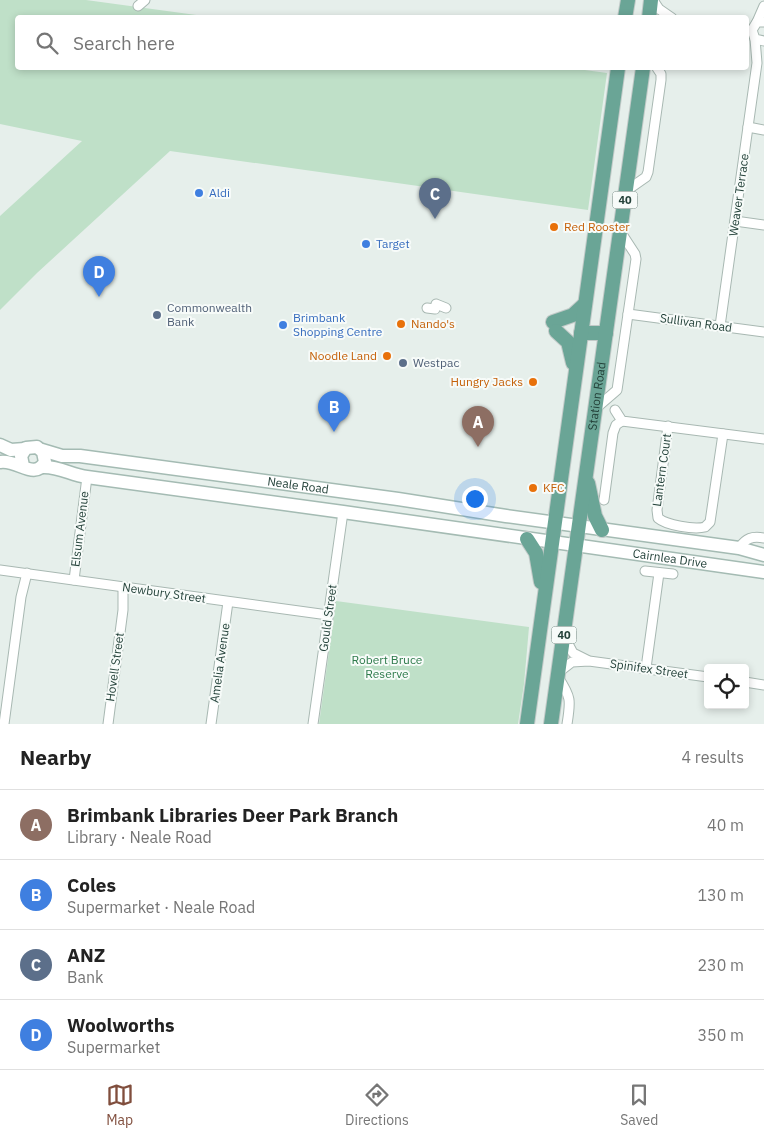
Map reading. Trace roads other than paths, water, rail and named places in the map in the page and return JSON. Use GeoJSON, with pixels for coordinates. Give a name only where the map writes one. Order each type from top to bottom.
{"type":"FeatureCollection","features":[{"type":"Feature","properties":{"kind":"main road"},"geometry":{"type":"LineString","coordinates":[[626,15],[628,0]]}},
{"type":"Feature","properties":{"kind":"main road"},"geometry":{"type":"LineString","coordinates":[[650,15],[652,0]]}},
{"type":"Feature","properties":{"kind":"main road","name":"Station Road"},"geometry":{"type":"LineString","coordinates":[[527,724],[618,70]]}},
{"type":"Feature","properties":{"kind":"main road","name":"Station Road"},"geometry":{"type":"LineString","coordinates":[[552,724],[643,70]]}},
{"type":"Feature","properties":{"kind":"main road"},"geometry":{"type":"LineString","coordinates":[[575,374],[568,342],[554,326],[573,315],[585,304]]}},
{"type":"Feature","properties":{"kind":"main road"},"geometry":{"type":"LineString","coordinates":[[581,330],[606,333]]}},
{"type":"Feature","properties":{"kind":"main road"},"geometry":{"type":"LineString","coordinates":[[587,468],[592,504],[602,530]]}},
{"type":"Feature","properties":{"kind":"main road"},"geometry":{"type":"LineString","coordinates":[[527,539],[538,559],[543,608]]}},
{"type":"Feature","properties":{"kind":"street"},"geometry":{"type":"LineString","coordinates":[[652,0],[659,9],[668,15]]}},
{"type":"Feature","properties":{"kind":"street","name":"Weaver Terrace"},"geometry":{"type":"LineString","coordinates":[[720,326],[757,63],[755,37],[752,30],[764,6]]}},
{"type":"Feature","properties":{"kind":"street","name":"Weaver Terrace"},"geometry":{"type":"LineString","coordinates":[[757,63],[764,45]]}},
{"type":"Feature","properties":{"kind":"street"},"geometry":{"type":"LineString","coordinates":[[626,191],[646,177],[648,172],[661,80],[661,74],[658,70]]}},
{"type":"Feature","properties":{"kind":"street"},"geometry":{"type":"LineString","coordinates":[[748,127],[764,130]]}},
{"type":"Feature","properties":{"kind":"street"},"geometry":{"type":"LineString","coordinates":[[735,221],[764,225]]}},
{"type":"Feature","properties":{"kind":"street"},"geometry":{"type":"LineString","coordinates":[[596,409],[617,390],[636,259],[635,254],[620,231]]}},
{"type":"Feature","properties":{"kind":"street"},"geometry":{"type":"LineString","coordinates":[[427,308],[434,309],[436,304],[446,308]]}},
{"type":"Feature","properties":{"kind":"street","name":"Sullivan Road"},"geometry":{"type":"LineString","coordinates":[[628,314],[764,332]]}},
{"type":"Feature","properties":{"kind":"street"},"geometry":{"type":"LineString","coordinates":[[615,410],[622,421]]}},
{"type":"Feature","properties":{"kind":"street"},"geometry":{"type":"LineString","coordinates":[[604,500],[613,432],[616,425],[622,421],[764,439]]}},
{"type":"Feature","properties":{"kind":"street","name":"Lantern Court"},"geometry":{"type":"LineString","coordinates":[[668,426],[657,510],[658,518],[668,524],[697,528],[705,527],[710,522],[723,434]]}},
{"type":"Feature","properties":{"kind":"street"},"geometry":{"type":"LineString","coordinates":[[0,445],[15,451],[25,450],[34,446],[42,450],[45,458],[42,467],[33,470],[10,462],[0,462]]}},
{"type":"Feature","properties":{"kind":"street"},"geometry":{"type":"LineString","coordinates":[[23,466],[21,458],[25,450]]}},
{"type":"Feature","properties":{"kind":"street","name":"Neale Road"},"geometry":{"type":"LineString","coordinates":[[42,450],[62,456],[80,456],[237,477],[578,526]]}},
{"type":"Feature","properties":{"kind":"street","name":"Neale Road"},"geometry":{"type":"LineString","coordinates":[[42,467],[58,468],[77,476],[552,542]]}},
{"type":"Feature","properties":{"kind":"street","name":"Elsum Avenue"},"geometry":{"type":"LineString","coordinates":[[74,580],[87,477]]}},
{"type":"Feature","properties":{"kind":"street"},"geometry":{"type":"LineString","coordinates":[[234,497],[237,477]]}},
{"type":"Feature","properties":{"kind":"street"},"geometry":{"type":"LineString","coordinates":[[396,519],[398,499]]}},
{"type":"Feature","properties":{"kind":"street","name":"Gould Street"},"geometry":{"type":"LineString","coordinates":[[313,724],[343,512]]}},
{"type":"Feature","properties":{"kind":"street","name":"Cairnlea Drive"},"geometry":{"type":"LineString","coordinates":[[578,526],[739,548],[764,555]]}},
{"type":"Feature","properties":{"kind":"street"},"geometry":{"type":"LineString","coordinates":[[739,548],[745,540],[751,537],[764,538]]}},
{"type":"Feature","properties":{"kind":"street","name":"Cairnlea Drive"},"geometry":{"type":"LineString","coordinates":[[552,542],[764,572]]}},
{"type":"Feature","properties":{"kind":"street","name":"Newbury Street"},"geometry":{"type":"LineString","coordinates":[[0,570],[328,615]]}},
{"type":"Feature","properties":{"kind":"street"},"geometry":{"type":"LineString","coordinates":[[645,571],[673,574]]}},
{"type":"Feature","properties":{"kind":"street"},"geometry":{"type":"LineString","coordinates":[[4,724],[4,689],[25,573]]}},
{"type":"Feature","properties":{"kind":"street"},"geometry":{"type":"LineString","coordinates":[[646,668],[659,573]]}},
{"type":"Feature","properties":{"kind":"street","name":"Hovell Street"},"geometry":{"type":"LineString","coordinates":[[108,724],[126,588]]}},
{"type":"Feature","properties":{"kind":"street","name":"Amelia Avenue"},"geometry":{"type":"LineString","coordinates":[[211,724],[228,602]]}},
{"type":"Feature","properties":{"kind":"street","name":"Spinifex Street"},"geometry":{"type":"LineString","coordinates":[[564,636],[573,653],[589,660]]}},
{"type":"Feature","properties":{"kind":"street","name":"Spinifex Street"},"geometry":{"type":"LineString","coordinates":[[558,674],[572,662],[589,660],[704,676]]}},
{"type":"Feature","properties":{"kind":"street"},"geometry":{"type":"LineString","coordinates":[[558,674],[569,694],[567,724]]}},
{"type":"Feature","properties":{"kind":"street"},"geometry":{"type":"LineString","coordinates":[[749,683],[764,685]]}},
{"type":"Feature","properties":{"kind":"place","name":"Aldi"},"geometry":{"type":"Point","coordinates":[199,193]}},
{"type":"Feature","properties":{"kind":"place","name":"ANZ"},"geometry":{"type":"Point","coordinates":[435,219]}},
{"type":"Feature","properties":{"kind":"place","name":"Red Rooster"},"geometry":{"type":"Point","coordinates":[554,227]}},
{"type":"Feature","properties":{"kind":"place","name":"Target"},"geometry":{"type":"Point","coordinates":[366,244]}},
{"type":"Feature","properties":{"kind":"place","name":"Woolworths"},"geometry":{"type":"Point","coordinates":[99,297]}},
{"type":"Feature","properties":{"kind":"place","name":"Commonwealth Bank"},"geometry":{"type":"Point","coordinates":[157,315]}},
{"type":"Feature","properties":{"kind":"place","name":"Nando's"},"geometry":{"type":"Point","coordinates":[401,324]}},
{"type":"Feature","properties":{"kind":"place","name":"Brimbank Shopping Centre"},"geometry":{"type":"Point","coordinates":[283,325]}},
{"type":"Feature","properties":{"kind":"place","name":"Noodle Land"},"geometry":{"type":"Point","coordinates":[387,356]}},
{"type":"Feature","properties":{"kind":"place","name":"Westpac"},"geometry":{"type":"Point","coordinates":[403,363]}},
{"type":"Feature","properties":{"kind":"place","name":"Hungry Jacks"},"geometry":{"type":"Point","coordinates":[533,382]}},
{"type":"Feature","properties":{"kind":"place","name":"Coles"},"geometry":{"type":"Point","coordinates":[334,432]}},
{"type":"Feature","properties":{"kind":"place","name":"Brimbank Libraries Deer Park Branch"},"geometry":{"type":"Point","coordinates":[478,447]}},
{"type":"Feature","properties":{"kind":"place","name":"KFC"},"geometry":{"type":"Point","coordinates":[533,488]}},
{"type":"Feature","properties":{"kind":"park label","name":"Robert Bruce Reserve"},"geometry":{"type":"Point","coordinates":[387,667]}}]}
